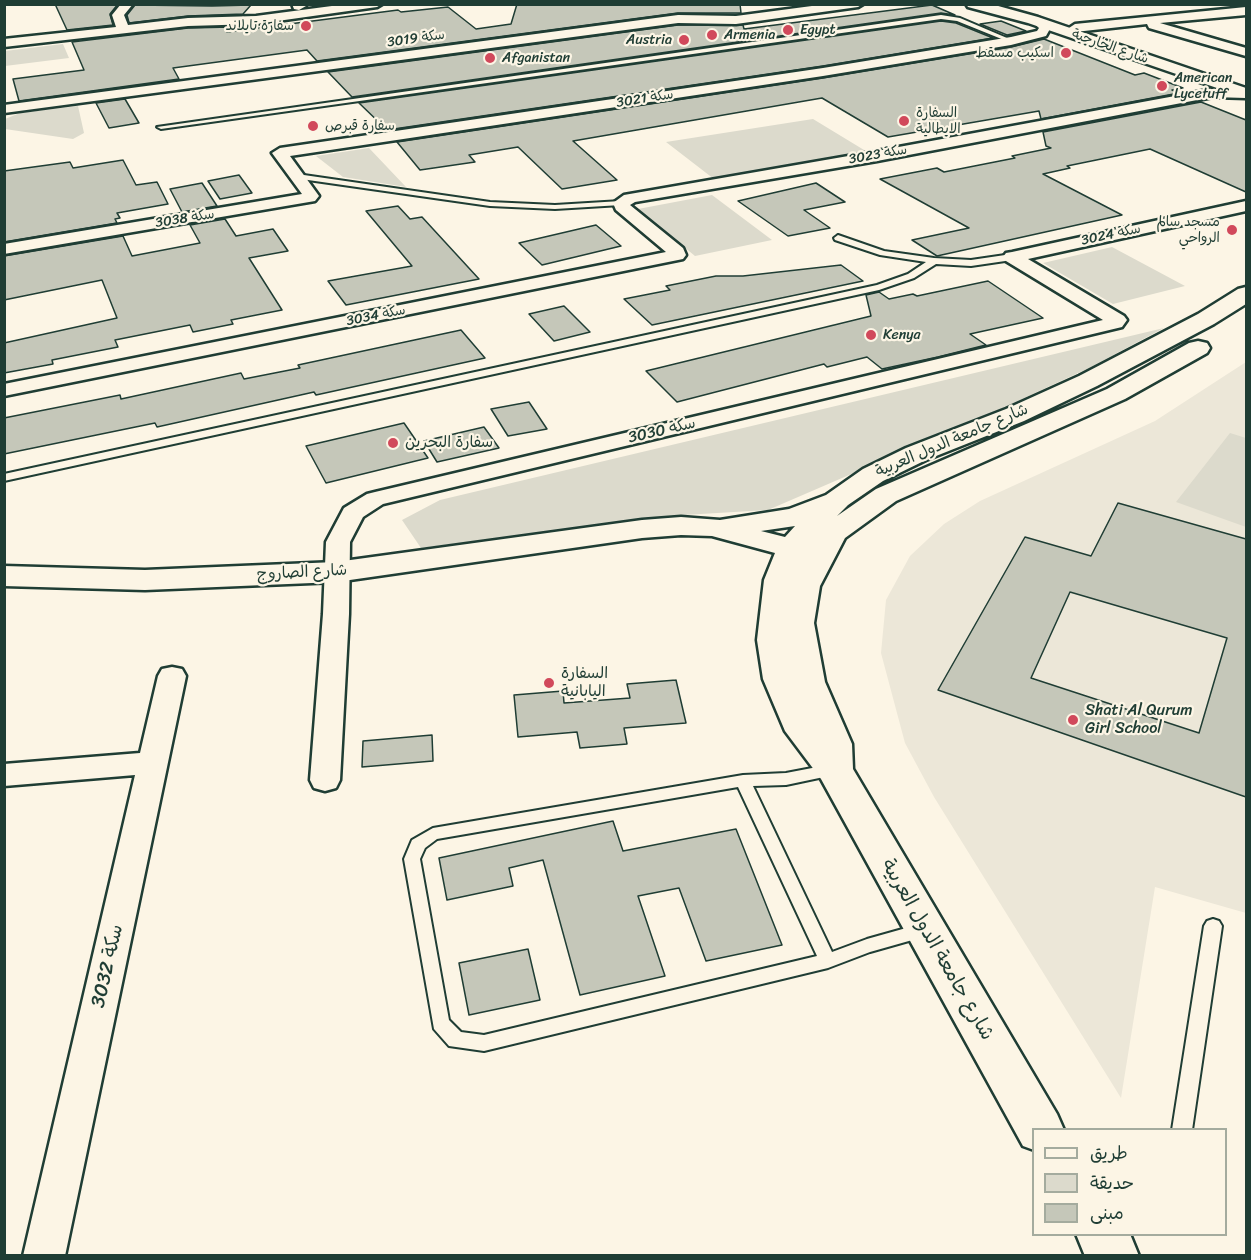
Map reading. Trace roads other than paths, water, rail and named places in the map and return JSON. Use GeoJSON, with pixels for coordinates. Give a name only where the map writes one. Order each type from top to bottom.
{"type":"FeatureCollection","features":[{"type":"Feature","properties":{"kind":"main road","name":"شارع الخارجية"},"geometry":{"type":"LineString","coordinates":[[973,4],[1039,22],[1108,46],[1213,91],[1246,94]]}},
{"type":"Feature","properties":{"kind":"main road","name":"شارع الخارجية"},"geometry":{"type":"LineString","coordinates":[[997,4],[1080,29],[1246,85]]}},
{"type":"Feature","properties":{"kind":"main road","name":"شارع جامعة الدول العربية"},"geometry":{"type":"LineString","coordinates":[[803,557],[813,522],[838,499],[873,475],[916,454],[1015,415],[1088,381],[1206,319],[1246,294]]}},
{"type":"Feature","properties":{"kind":"main road","name":"شارع جامعة الدول العربية"},"geometry":{"type":"LineString","coordinates":[[1039,1128],[835,770],[803,731],[780,679],[774,640],[775,608],[780,580],[803,557],[834,532],[886,495],[1116,394],[1246,320]]}},
{"type":"Feature","properties":{"kind":"main road"},"geometry":{"type":"LineString","coordinates":[[713,527],[795,517],[838,499]]}},
{"type":"Feature","properties":{"kind":"main road","name":"شارع الصاروج"},"geometry":{"type":"LineString","coordinates":[[4,576],[146,580],[336,572],[642,529],[681,526],[713,527],[803,557]]}},
{"type":"Feature","properties":{"kind":"main road","name":"شارع الصاروج"},"geometry":{"type":"LineString","coordinates":[[597,537],[716,544],[803,557]]}},
{"type":"Feature","properties":{"kind":"main road"},"geometry":{"type":"LineString","coordinates":[[1102,1236],[1113,1256]]}},
{"type":"Feature","properties":{"kind":"street"},"geometry":{"type":"LineString","coordinates":[[123,28],[118,15],[128,4]]}},
{"type":"Feature","properties":{"kind":"street"},"geometry":{"type":"LineString","coordinates":[[4,43],[298,8],[317,9],[376,4]]}},
{"type":"Feature","properties":{"kind":"street"},"geometry":{"type":"LineString","coordinates":[[772,4],[785,14]]}},
{"type":"Feature","properties":{"kind":"street","name":"سكة 3019"},"geometry":{"type":"LineString","coordinates":[[4,109],[678,19],[736,20],[858,4]]}},
{"type":"Feature","properties":{"kind":"street"},"geometry":{"type":"LineString","coordinates":[[1184,4],[1208,15]]}},
{"type":"Feature","properties":{"kind":"street"},"geometry":{"type":"LineString","coordinates":[[1080,29],[1111,28],[1118,25],[1246,11]]}},
{"type":"Feature","properties":{"kind":"street","name":"سكة 3021"},"geometry":{"type":"LineString","coordinates":[[1011,41],[1042,33],[1045,27],[1039,22]]}},
{"type":"Feature","properties":{"kind":"street"},"geometry":{"type":"LineString","coordinates":[[1143,22],[1246,52]]}},
{"type":"Feature","properties":{"kind":"street","name":"سكة 3021"},"geometry":{"type":"LineString","coordinates":[[280,153],[823,72],[1011,41],[1056,37],[1108,46]]}},
{"type":"Feature","properties":{"kind":"street"},"geometry":{"type":"LineString","coordinates":[[1213,91],[1246,109]]}},
{"type":"Feature","properties":{"kind":"street","name":"سكة 3023"},"geometry":{"type":"LineString","coordinates":[[623,205],[630,198],[877,156],[1213,91]]}},
{"type":"Feature","properties":{"kind":"street","name":"سكة 3038"},"geometry":{"type":"LineString","coordinates":[[4,249],[309,198],[311,196],[280,153]]}},
{"type":"Feature","properties":{"kind":"street","name":"سكة 3034"},"geometry":{"type":"LineString","coordinates":[[4,390],[676,255],[677,252],[623,205]]}},
{"type":"Feature","properties":{"kind":"street","name":"سكة 3024"},"geometry":{"type":"LineString","coordinates":[[1011,256],[1246,206]]}},
{"type":"Feature","properties":{"kind":"street","name":"سكة 3030"},"geometry":{"type":"LineString","coordinates":[[325,780],[336,614],[338,542],[353,513],[375,500],[1115,323],[1117,320],[1011,256]]}},
{"type":"Feature","properties":{"kind":"street","name":"سكة 3032"},"geometry":{"type":"LineString","coordinates":[[44,1256],[172,676]]}},
{"type":"Feature","properties":{"kind":"street"},"geometry":{"type":"LineString","coordinates":[[4,775],[153,763]]}},
{"type":"Feature","properties":{"kind":"lane"},"geometry":{"type":"LineString","coordinates":[[160,127],[941,16],[958,19],[1011,41]]}},
{"type":"Feature","properties":{"kind":"lane"},"geometry":{"type":"LineString","coordinates":[[297,176],[490,204],[555,207],[623,205]]}},
{"type":"Feature","properties":{"kind":"lane"},"geometry":{"type":"LineString","coordinates":[[838,238],[883,253],[934,261],[971,263],[1011,256]]}},
{"type":"Feature","properties":{"kind":"lane"},"geometry":{"type":"LineString","coordinates":[[4,478],[879,287],[911,276],[934,261]]}},
{"type":"Feature","properties":{"kind":"lane"},"geometry":{"type":"LineString","coordinates":[[835,770],[786,779],[743,781],[433,834],[418,844],[412,859],[441,1023],[456,1040],[484,1043],[828,961],[867,946],[925,930]]}},
{"type":"Feature","properties":{"kind":"lane"},"geometry":{"type":"LineString","coordinates":[[743,781],[828,961]]}},
{"type":"Feature","properties":{"kind":"lane"},"geometry":{"type":"LineString","coordinates":[[1182,1128],[1213,926]]}},
{"type":"Feature","properties":{"kind":"place","name":"سفارة تايلاند"},"geometry":{"type":"Point","coordinates":[306,26]}},
{"type":"Feature","properties":{"kind":"place","name":"Egypt"},"geometry":{"type":"Point","coordinates":[788,30]}},
{"type":"Feature","properties":{"kind":"place","name":"Armenia"},"geometry":{"type":"Point","coordinates":[712,35]}},
{"type":"Feature","properties":{"kind":"place","name":"Austria"},"geometry":{"type":"Point","coordinates":[684,40]}},
{"type":"Feature","properties":{"kind":"place","name":"اسكيب مسقط"},"geometry":{"type":"Point","coordinates":[1066,53]}},
{"type":"Feature","properties":{"kind":"place","name":"Afganistan"},"geometry":{"type":"Point","coordinates":[490,58]}},
{"type":"Feature","properties":{"kind":"place","name":"American Lycetuff"},"geometry":{"type":"Point","coordinates":[1162,86]}},
{"type":"Feature","properties":{"kind":"place","name":"السفارة الايطالية"},"geometry":{"type":"Point","coordinates":[904,121]}},
{"type":"Feature","properties":{"kind":"place","name":"سفارة قبرص"},"geometry":{"type":"Point","coordinates":[313,126]}},
{"type":"Feature","properties":{"kind":"place","name":"مسجد سالم الرواحي"},"geometry":{"type":"Point","coordinates":[1232,230]}},
{"type":"Feature","properties":{"kind":"place","name":"Kenya"},"geometry":{"type":"Point","coordinates":[871,335]}},
{"type":"Feature","properties":{"kind":"place","name":"سفارة البحرين"},"geometry":{"type":"Point","coordinates":[393,443]}},
{"type":"Feature","properties":{"kind":"place","name":"السفارة اليابانية"},"geometry":{"type":"Point","coordinates":[549,683]}},
{"type":"Feature","properties":{"kind":"place","name":"Shati Al Qurum Girl School"},"geometry":{"type":"Point","coordinates":[1073,720]}}]}
